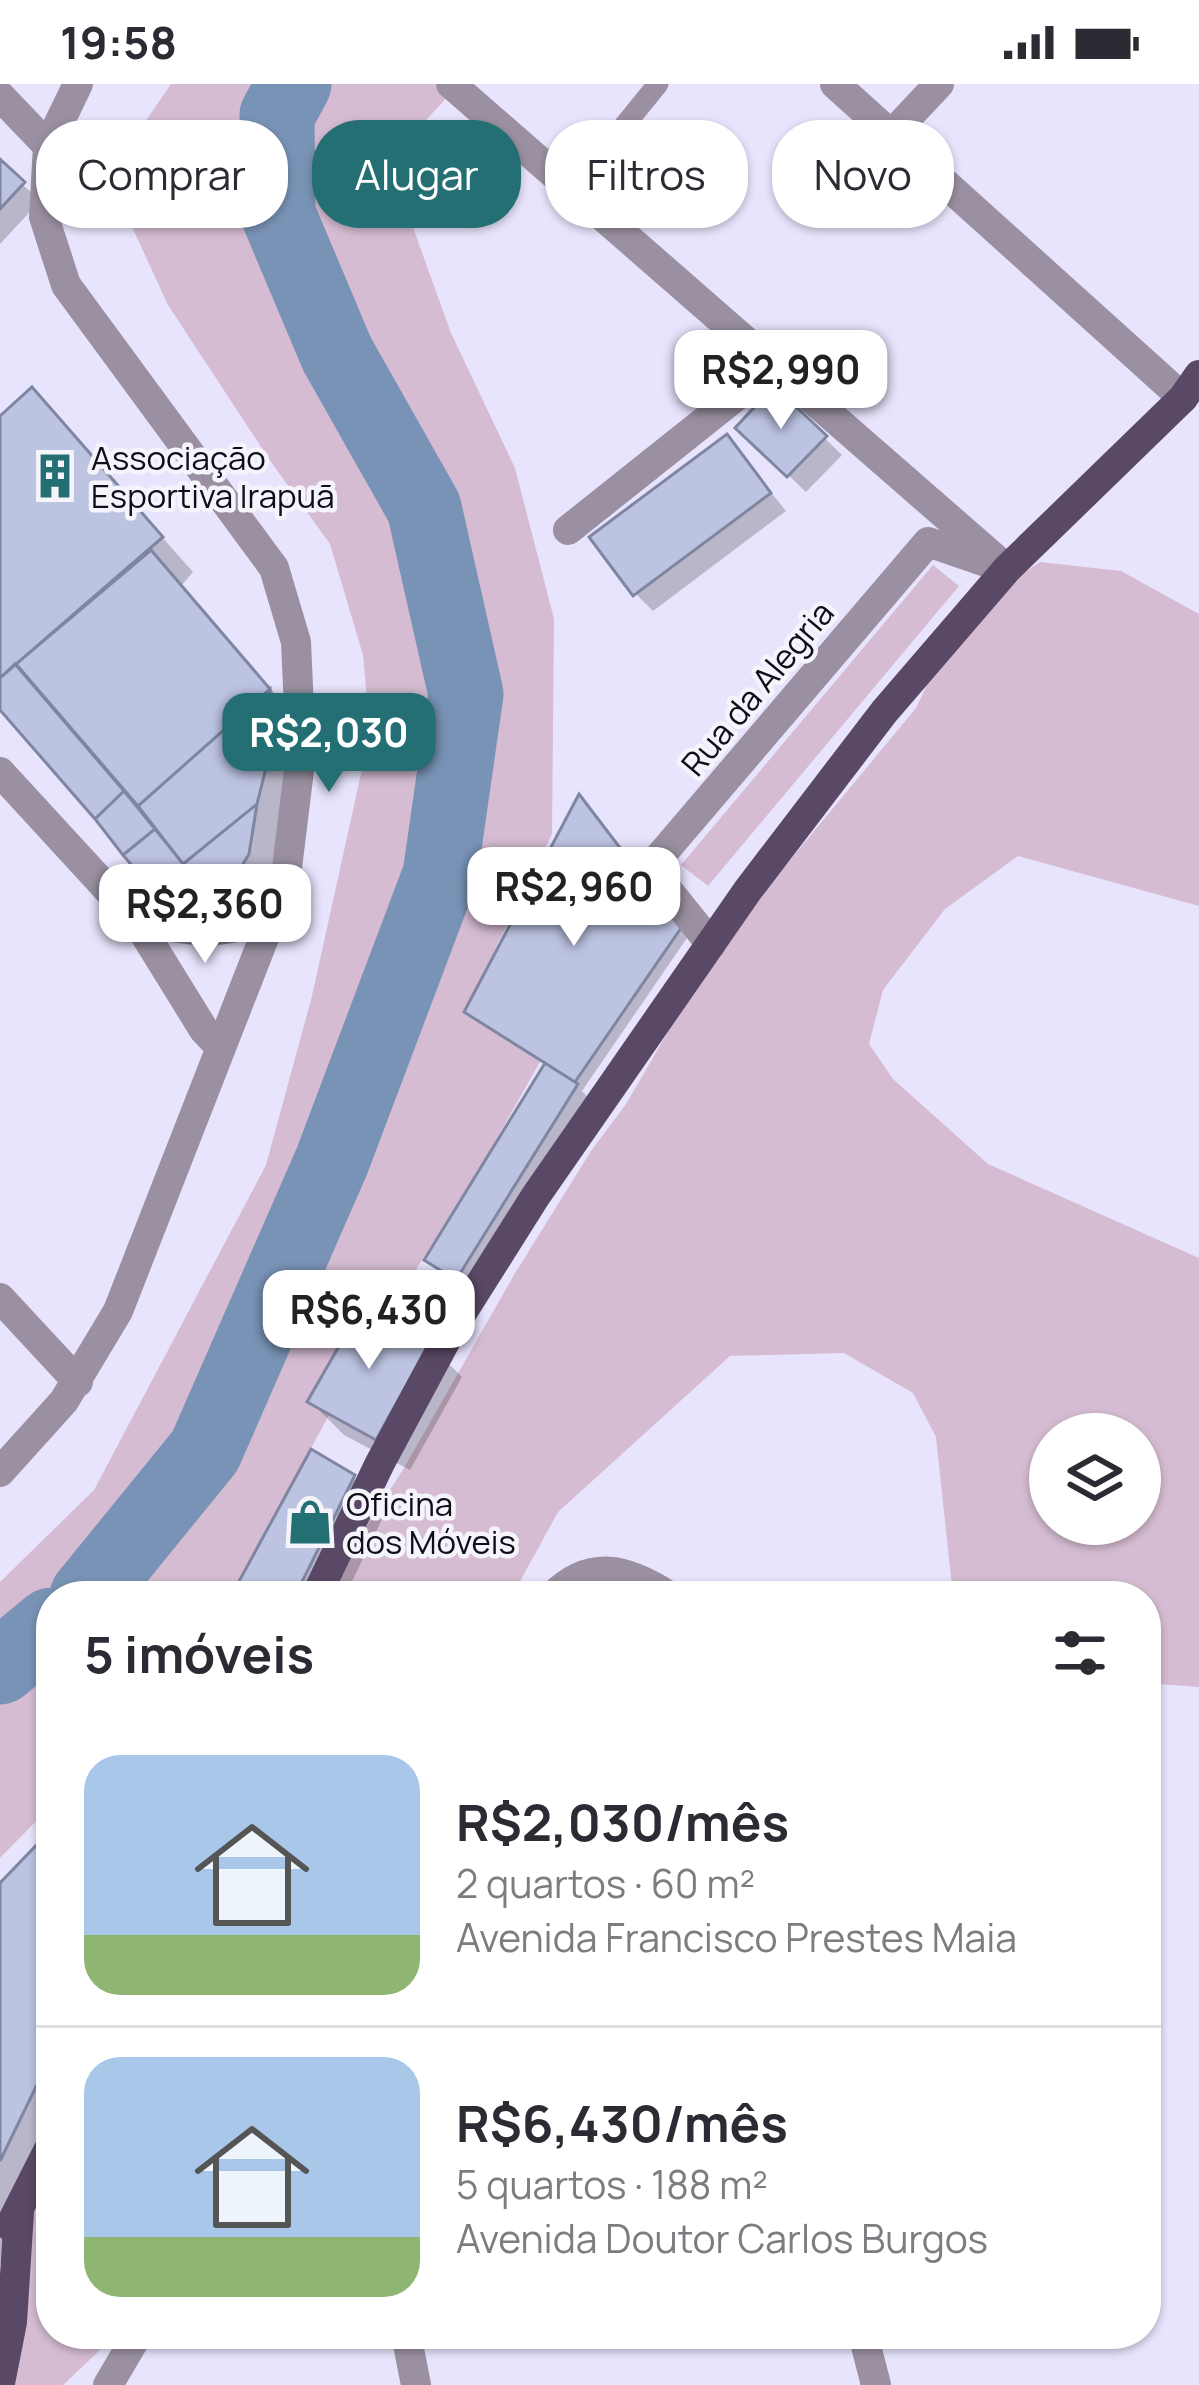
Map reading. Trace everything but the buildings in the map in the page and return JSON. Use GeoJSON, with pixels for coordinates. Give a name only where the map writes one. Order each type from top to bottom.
{"type":"FeatureCollection","features":[{"type":"Feature","properties":{"kind":"main road"},"geometry":{"type":"LineString","coordinates":[[323,1581],[453,1327],[535,1198],[711,944],[884,712],[1006,569],[1195,393]]}},
{"type":"Feature","properties":{"kind":"main road"},"geometry":{"type":"LineString","coordinates":[[0,2241],[36,2177]]}},
{"type":"Feature","properties":{"kind":"main road"},"geometry":{"type":"LineString","coordinates":[[0,2383],[12,2322],[19,2212]]}},
{"type":"Feature","properties":{"kind":"street"},"geometry":{"type":"LineString","coordinates":[[61,120],[78,84]]}},
{"type":"Feature","properties":{"kind":"street"},"geometry":{"type":"LineString","coordinates":[[451,84],[545,166]]}},
{"type":"Feature","properties":{"kind":"street"},"geometry":{"type":"LineString","coordinates":[[835,84],[875,120]]}},
{"type":"Feature","properties":{"kind":"street"},"geometry":{"type":"LineString","coordinates":[[905,120],[939,84]]}},
{"type":"Feature","properties":{"kind":"street"},"geometry":{"type":"LineString","coordinates":[[0,96],[36,134]]}},
{"type":"Feature","properties":{"kind":"street"},"geometry":{"type":"LineString","coordinates":[[954,188],[1195,393]]}},
{"type":"Feature","properties":{"kind":"street"},"geometry":{"type":"LineString","coordinates":[[0,1472],[78,1382],[118,1311],[285,884],[301,754],[292,629],[274,568],[66,285],[47,228]]}},
{"type":"Feature","properties":{"kind":"street"},"geometry":{"type":"LineString","coordinates":[[615,228],[1006,569]]}},
{"type":"Feature","properties":{"kind":"street"},"geometry":{"type":"LineString","coordinates":[[568,530],[774,367]]}},
{"type":"Feature","properties":{"kind":"street","name":"Rua da Alegria"},"geometry":{"type":"LineString","coordinates":[[711,944],[650,868],[928,542],[1006,569]]}},
{"type":"Feature","properties":{"kind":"street"},"geometry":{"type":"LineString","coordinates":[[0,772],[136,920],[204,1030],[221,1048]]}},
{"type":"Feature","properties":{"kind":"street"},"geometry":{"type":"LineString","coordinates":[[136,920],[197,933],[233,930],[272,919]]}},
{"type":"Feature","properties":{"kind":"street"},"geometry":{"type":"LineString","coordinates":[[0,1298],[78,1382]]}},
{"type":"Feature","properties":{"kind":"street"},"geometry":{"type":"LineString","coordinates":[[568,1581],[614,1569],[638,1581]]}},
{"type":"Feature","properties":{"kind":"street"},"geometry":{"type":"LineString","coordinates":[[109,2385],[129,2349]]}},
{"type":"Feature","properties":{"kind":"street"},"geometry":{"type":"LineString","coordinates":[[409,2349],[416,2385]]}},
{"type":"Feature","properties":{"kind":"street"},"geometry":{"type":"LineString","coordinates":[[867,2349],[876,2385]]}},
{"type":"Feature","properties":{"kind":"lane"},"geometry":{"type":"LineString","coordinates":[[629,120],[658,84]]}},
{"type":"Feature","properties":{"kind":"shaded area"},"geometry":{"type":"Polygon","coordinates":[[[171,84],[459,84],[426,120],[312,120],[312,228],[413,228],[451,333],[515,468],[554,619],[552,834],[464,1012],[541,1060],[483,1163],[357,1363],[239,1581],[36,1581],[36,1821],[0,1858],[0,1582],[94,1490],[266,1165],[312,996],[370,733],[363,655],[330,544],[168,305],[133,228],[288,228],[288,120],[146,120],[171,84]]]}},
{"type":"Feature","properties":{"kind":"shaded area"},"geometry":{"type":"Polygon","coordinates":[[[1040,562],[1121,571],[1199,614],[1199,906],[1018,856],[945,909],[883,990],[869,1044],[893,1079],[988,1164],[1199,1258],[1199,1687],[1161,1684],[1161,1581],[951,1581],[936,1437],[913,1393],[844,1353],[730,1356],[558,1512],[520,1581],[332,1581],[404,1468],[514,1275],[626,1104],[697,982],[743,917],[916,708],[953,630],[976,604],[1040,562]]]}},
{"type":"Feature","properties":{"kind":"shaded area"},"geometry":{"type":"Polygon","coordinates":[[[933,565],[959,586],[708,886],[681,865],[933,565]]]}},
{"type":"Feature","properties":{"kind":"shaded area"},"geometry":{"type":"Polygon","coordinates":[[[36,2201],[36,2349],[101,2349],[63,2385],[0,2385],[0,2277],[36,2201]]]}},
{"type":"Feature","properties":{"kind":"waterway"},"geometry":{"type":"LineString","coordinates":[[99,1581],[205,1451],[332,1161],[440,875],[466,694],[424,508],[337,354],[278,214],[277,115],[294,84]]}},
{"type":"Feature","properties":{"kind":"waterway"},"geometry":{"type":"LineString","coordinates":[[0,1667],[36,1637]]}},
{"type":"Feature","properties":{"kind":"place","name":"Associação Esportiva Irapuã"},"geometry":{"type":"Point","coordinates":[55,476]}},
{"type":"Feature","properties":{"kind":"place","name":"Oficina dos Móveis"},"geometry":{"type":"Point","coordinates":[310,1522]}}]}
